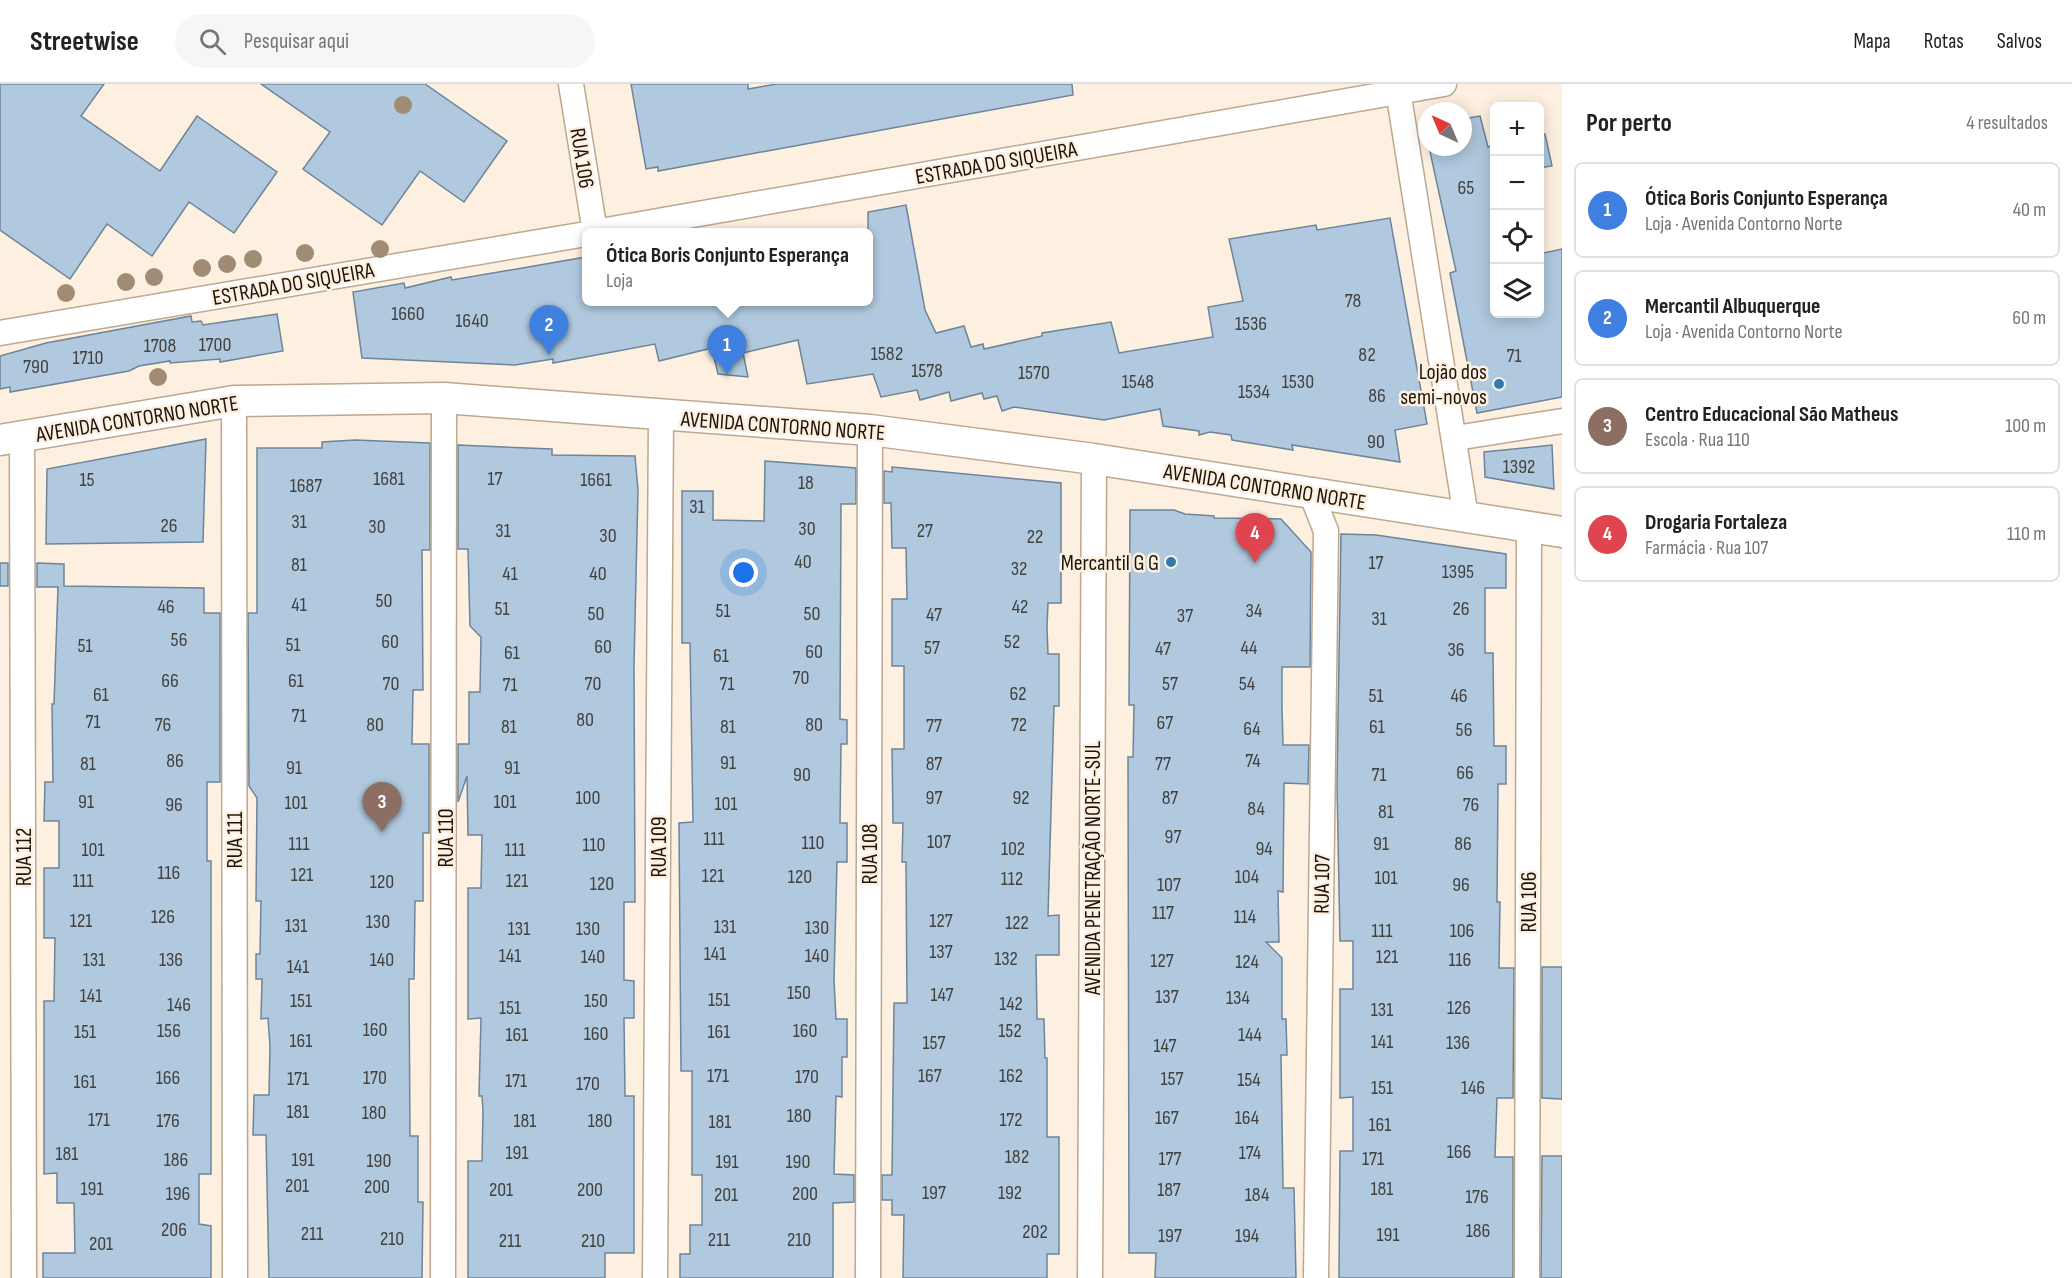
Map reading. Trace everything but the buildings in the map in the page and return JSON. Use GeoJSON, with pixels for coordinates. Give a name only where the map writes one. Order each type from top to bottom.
{"type":"FeatureCollection","features":[{"type":"Feature","properties":{"kind":"street","name":"RUA 106"},"geometry":{"type":"LineString","coordinates":[[571,84],[594,228]]}},
{"type":"Feature","properties":{"kind":"street","name":"ESTRADA DO SIQUEIRA"},"geometry":{"type":"LineString","coordinates":[[617,228],[1397,88],[1444,84]]}},
{"type":"Feature","properties":{"kind":"street"},"geometry":{"type":"LineString","coordinates":[[1397,88],[1456,438],[1466,517]]}},
{"type":"Feature","properties":{"kind":"street","name":"ESTRADA DO SIQUEIRA"},"geometry":{"type":"LineString","coordinates":[[0,333],[582,235]]}},
{"type":"Feature","properties":{"kind":"street","name":"AVENIDA CONTORNO NORTE"},"geometry":{"type":"LineString","coordinates":[[11,438],[234,401],[444,398],[870,430],[1094,459],[1562,532]]}},
{"type":"Feature","properties":{"kind":"street","name":"RUA 110"},"geometry":{"type":"LineString","coordinates":[[443,1278],[444,398]]}},
{"type":"Feature","properties":{"kind":"street","name":"RUA 111"},"geometry":{"type":"LineString","coordinates":[[234,401],[235,1278]]}},
{"type":"Feature","properties":{"kind":"street","name":"RUA 109"},"geometry":{"type":"LineString","coordinates":[[655,1278],[661,416]]}},
{"type":"Feature","properties":{"kind":"street"},"geometry":{"type":"LineString","coordinates":[[1456,438],[1562,421]]}},
{"type":"Feature","properties":{"kind":"street","name":"RUA 108"},"geometry":{"type":"LineString","coordinates":[[868,1278],[870,430]]}},
{"type":"Feature","properties":{"kind":"street","name":"RUA 112"},"geometry":{"type":"LineString","coordinates":[[11,438],[24,1278]]}},
{"type":"Feature","properties":{"kind":"street","name":"AVENIDA PENETRAÇÃO NORTE-SUL"},"geometry":{"type":"LineString","coordinates":[[1090,1278],[1094,459]]}},
{"type":"Feature","properties":{"kind":"street","name":"RUA 107"},"geometry":{"type":"LineString","coordinates":[[1311,493],[1326,531],[1316,1278]]}},
{"type":"Feature","properties":{"kind":"street","name":"RUA 106"},"geometry":{"type":"LineString","coordinates":[[1527,1278],[1529,526]]}},
{"type":"Feature","properties":{"kind":"place","name":"Mercantil Albuquerque"},"geometry":{"type":"Point","coordinates":[549,355]}},
{"type":"Feature","properties":{"kind":"place","name":"Ótica Boris Conjunto Esperança"},"geometry":{"type":"Point","coordinates":[727,375]}},
{"type":"Feature","properties":{"kind":"place","name":"Lojão dos semi-novos"},"geometry":{"type":"Point","coordinates":[1499,384]}},
{"type":"Feature","properties":{"kind":"place","name":"Mercantil G G"},"geometry":{"type":"Point","coordinates":[1171,562]}},
{"type":"Feature","properties":{"kind":"place","name":"Drogaria Fortaleza"},"geometry":{"type":"Point","coordinates":[1255,563]}},
{"type":"Feature","properties":{"kind":"place","name":"Centro Educacional São Matheus"},"geometry":{"type":"Point","coordinates":[382,832]}}]}
